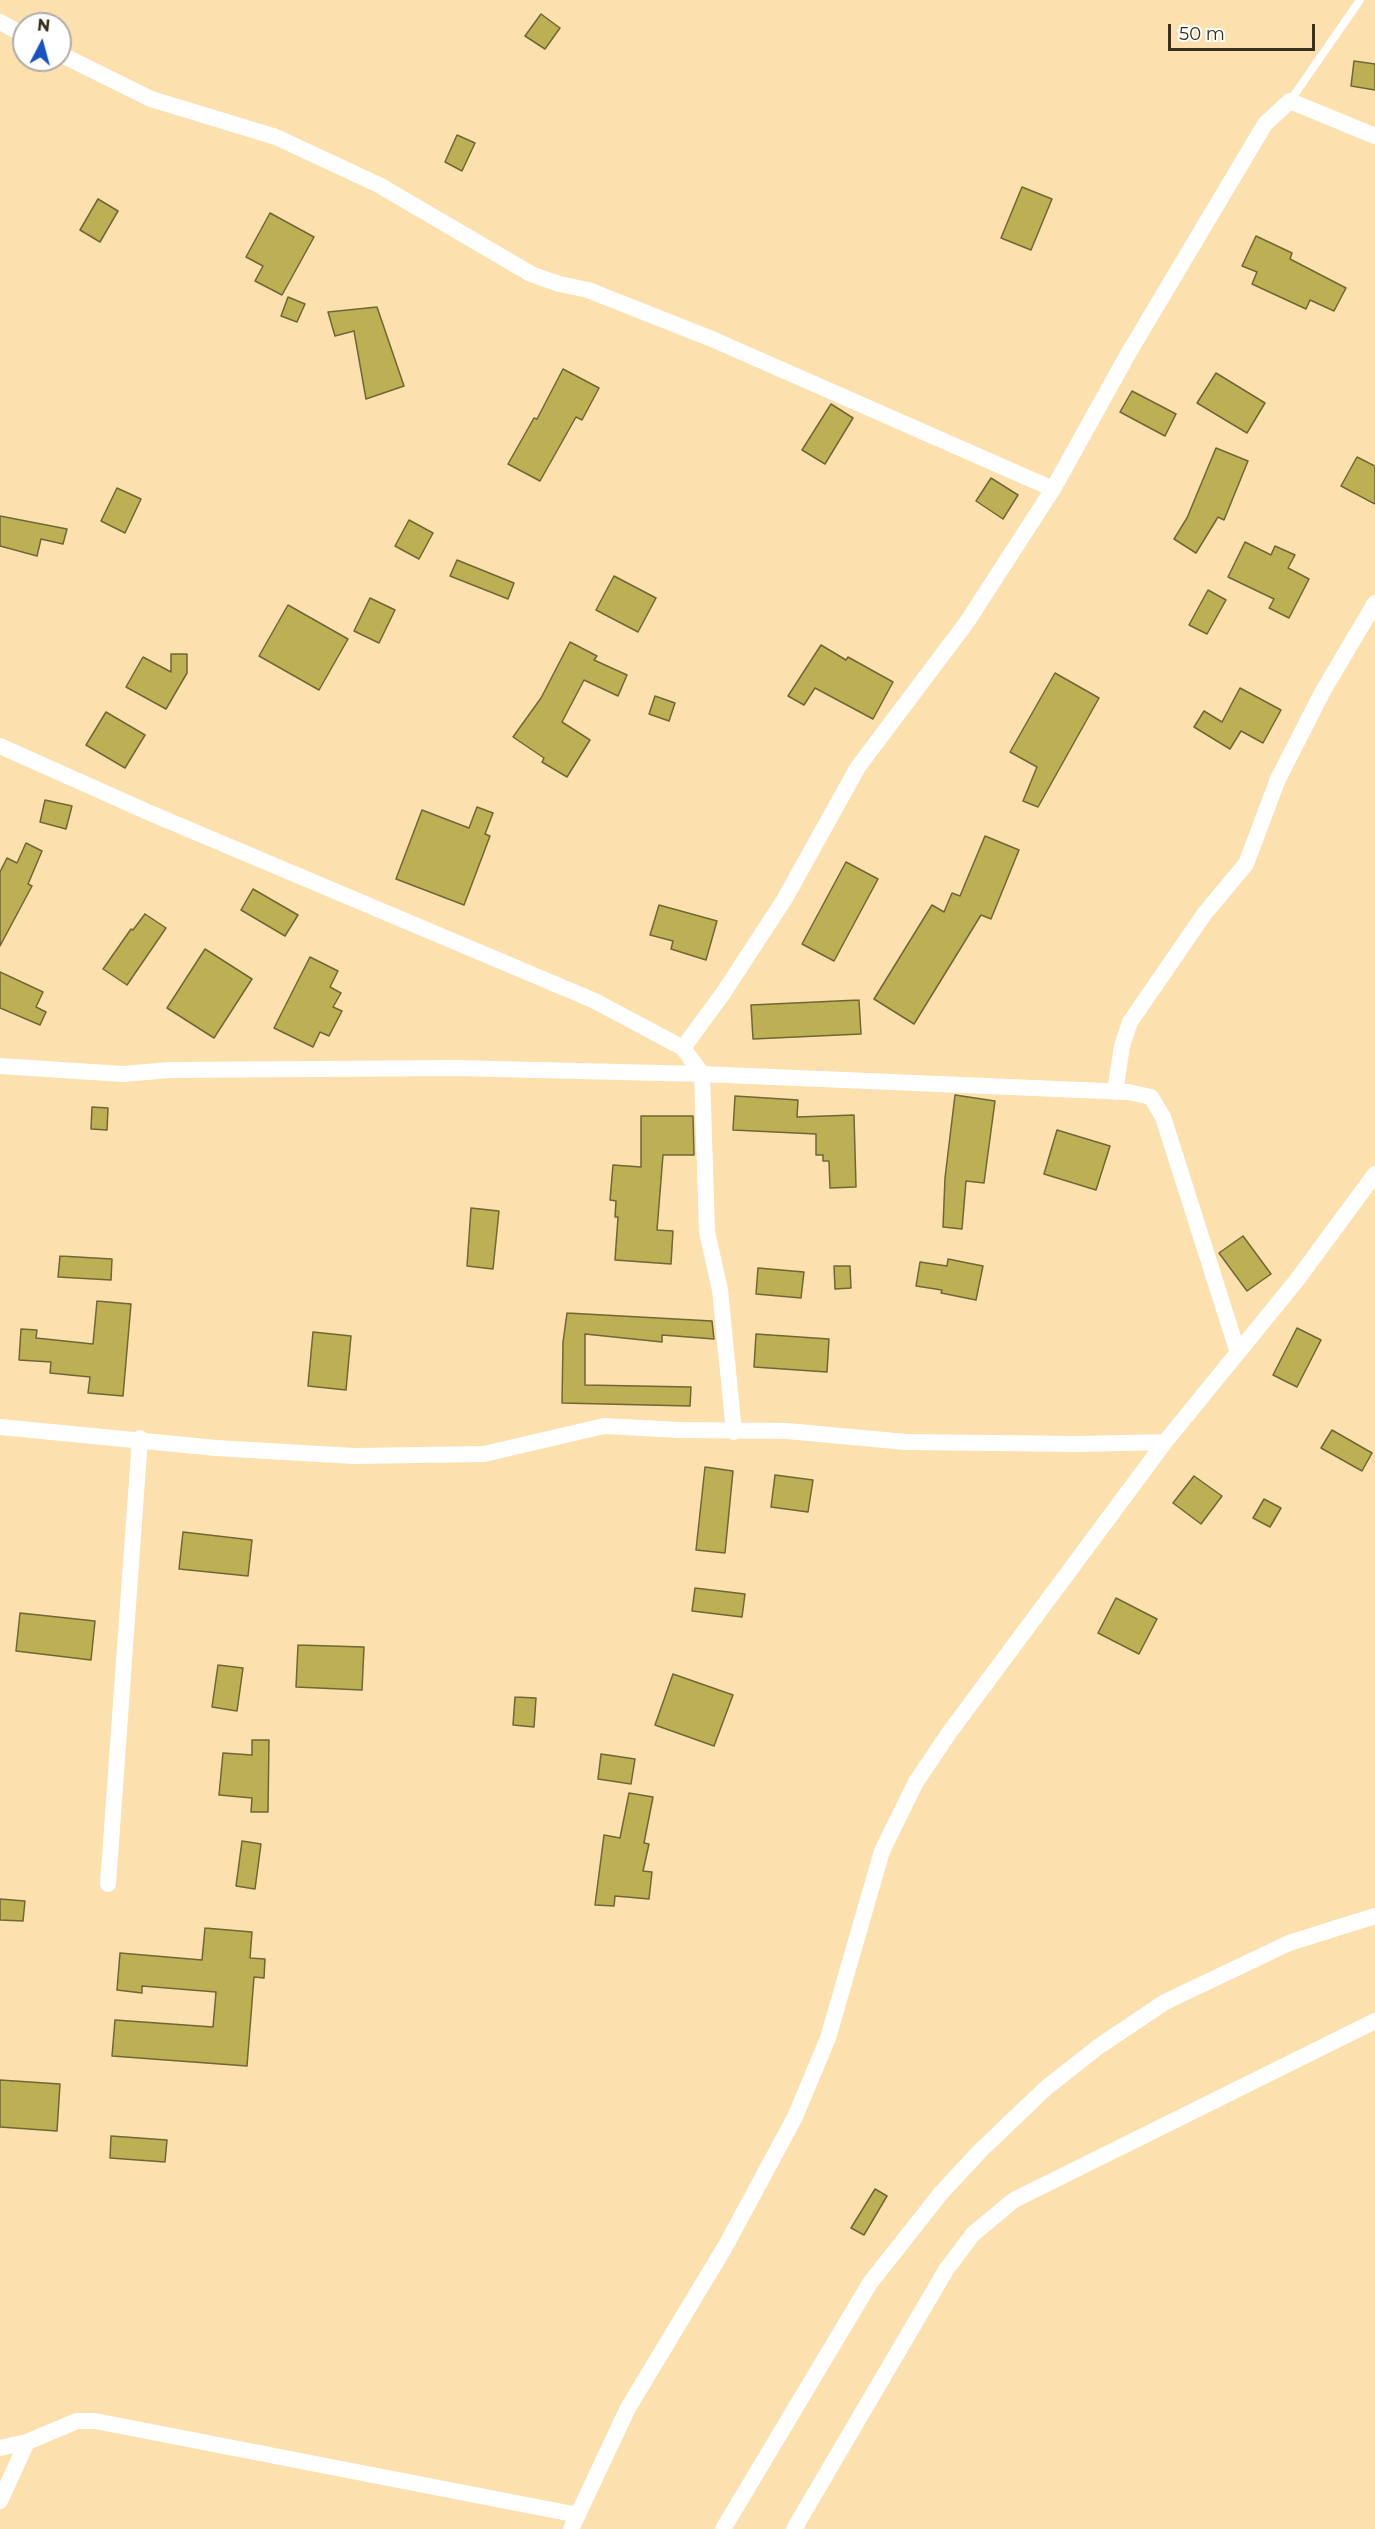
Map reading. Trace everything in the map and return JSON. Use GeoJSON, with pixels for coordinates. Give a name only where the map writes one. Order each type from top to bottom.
{"type":"FeatureCollection","features":[{"type":"Feature","properties":{"kind":"street"},"geometry":{"type":"LineString","coordinates":[[72,60],[151,99],[287,141],[379,185],[531,274],[559,284],[588,290],[712,339],[1053,489]]}},
{"type":"Feature","properties":{"kind":"street"},"geometry":{"type":"LineString","coordinates":[[683,1048],[724,993],[784,900],[858,767],[967,622],[1053,489],[1128,354],[1265,124],[1290,101],[1375,136]]}},
{"type":"Feature","properties":{"kind":"street"},"geometry":{"type":"LineString","coordinates":[[1115,1092],[1122,1046],[1130,1022],[1205,913],[1246,864],[1278,779],[1323,691],[1375,603]]}},
{"type":"Feature","properties":{"kind":"street"},"geometry":{"type":"LineString","coordinates":[[0,746],[150,813],[596,1000],[683,1048],[702,1074],[707,1232],[720,1290],[734,1432]]}},
{"type":"Feature","properties":{"kind":"street"},"geometry":{"type":"LineString","coordinates":[[0,1066],[123,1074],[170,1070],[456,1068],[702,1074],[1115,1092],[1152,1097],[1163,1117],[1238,1353]]}},
{"type":"Feature","properties":{"kind":"street"},"geometry":{"type":"LineString","coordinates":[[0,2448],[27,2442],[77,2421],[95,2421],[574,2522],[628,2408],[725,2247],[795,2117],[828,2038],[882,1851],[916,1782],[949,1732],[1165,1442],[1297,1280],[1375,1174]]}},
{"type":"Feature","properties":{"kind":"street"},"geometry":{"type":"LineString","coordinates":[[0,1427],[288,1453],[412,1456],[483,1454],[604,1426],[734,1432],[787,1431],[906,1442],[1078,1444],[1165,1442]]}},
{"type":"Feature","properties":{"kind":"street"},"geometry":{"type":"LineString","coordinates":[[108,1884],[140,1438]]}},
{"type":"Feature","properties":{"kind":"street"},"geometry":{"type":"LineString","coordinates":[[723,2529],[870,2283],[940,2193],[1038,2096],[1098,2047],[1165,2002],[1289,1943],[1375,1916]]}},
{"type":"Feature","properties":{"kind":"street"},"geometry":{"type":"LineString","coordinates":[[794,2529],[946,2270],[973,2234],[1014,2200],[1375,2021]]}},
{"type":"Feature","properties":{"kind":"street"},"geometry":{"type":"LineString","coordinates":[[0,2501],[27,2442]]}},
{"type":"Feature","properties":{"kind":"lane"},"geometry":{"type":"LineString","coordinates":[[1290,101],[1360,0]]}},
{"type":"Feature","properties":{"kind":"building"},"geometry":{"type":"Polygon","coordinates":[[[541,14],[560,28],[545,49],[525,36],[541,14]]]}},
{"type":"Feature","properties":{"kind":"building"},"geometry":{"type":"Polygon","coordinates":[[[1354,61],[1375,64],[1375,90],[1351,86],[1354,61]]]}},
{"type":"Feature","properties":{"kind":"building"},"geometry":{"type":"Polygon","coordinates":[[[457,135],[475,143],[462,171],[445,162],[457,135]]]}},
{"type":"Feature","properties":{"kind":"building"},"geometry":{"type":"Polygon","coordinates":[[[1022,187],[1052,199],[1031,250],[1001,238],[1022,187]]]}},
{"type":"Feature","properties":{"kind":"building"},"geometry":{"type":"Polygon","coordinates":[[[98,199],[118,211],[100,242],[80,230],[98,199]]]}},
{"type":"Feature","properties":{"kind":"building"},"geometry":{"type":"Polygon","coordinates":[[[270,213],[314,237],[282,295],[255,281],[263,266],[246,257],[270,213]]]}},
{"type":"Feature","properties":{"kind":"building"},"geometry":{"type":"Polygon","coordinates":[[[1256,236],[1292,253],[1290,259],[1346,288],[1334,311],[1310,300],[1306,309],[1252,284],[1257,272],[1242,266],[1256,236]]]}},
{"type":"Feature","properties":{"kind":"building"},"geometry":{"type":"Polygon","coordinates":[[[288,297],[305,304],[297,322],[281,316],[288,297]]]}},
{"type":"Feature","properties":{"kind":"building"},"geometry":{"type":"Polygon","coordinates":[[[377,307],[404,386],[366,399],[354,331],[335,336],[328,312],[377,307]]]}},
{"type":"Feature","properties":{"kind":"building"},"geometry":{"type":"Polygon","coordinates":[[[563,369],[599,388],[582,420],[576,417],[540,481],[508,464],[534,418],[537,419],[563,369]]]}},
{"type":"Feature","properties":{"kind":"building"},"geometry":{"type":"Polygon","coordinates":[[[1216,373],[1265,403],[1247,433],[1197,403],[1216,373]]]}},
{"type":"Feature","properties":{"kind":"building"},"geometry":{"type":"Polygon","coordinates":[[[1132,391],[1176,414],[1165,436],[1120,412],[1132,391]]]}},
{"type":"Feature","properties":{"kind":"building"},"geometry":{"type":"Polygon","coordinates":[[[831,404],[853,418],[825,464],[802,450],[831,404]]]}},
{"type":"Feature","properties":{"kind":"building"},"geometry":{"type":"Polygon","coordinates":[[[1216,448],[1248,461],[1224,520],[1218,517],[1196,553],[1174,539],[1187,518],[1216,448]]]}},
{"type":"Feature","properties":{"kind":"building"},"geometry":{"type":"Polygon","coordinates":[[[1357,457],[1375,466],[1375,504],[1341,486],[1357,457]]]}},
{"type":"Feature","properties":{"kind":"building"},"geometry":{"type":"Polygon","coordinates":[[[991,478],[1018,495],[1003,519],[976,501],[991,478]]]}},
{"type":"Feature","properties":{"kind":"building"},"geometry":{"type":"Polygon","coordinates":[[[117,488],[141,499],[125,533],[101,521],[117,488]]]}},
{"type":"Feature","properties":{"kind":"building"},"geometry":{"type":"Polygon","coordinates":[[[0,516],[67,529],[63,544],[41,539],[37,556],[0,546],[0,516]]]}},
{"type":"Feature","properties":{"kind":"building"},"geometry":{"type":"Polygon","coordinates":[[[409,520],[433,533],[419,559],[395,546],[409,520]]]}},
{"type":"Feature","properties":{"kind":"building"},"geometry":{"type":"Polygon","coordinates":[[[1245,542],[1271,555],[1275,546],[1295,555],[1288,568],[1309,579],[1289,618],[1269,608],[1274,599],[1228,577],[1245,542]]]}},
{"type":"Feature","properties":{"kind":"building"},"geometry":{"type":"Polygon","coordinates":[[[457,560],[514,583],[508,599],[450,576],[457,560]]]}},
{"type":"Feature","properties":{"kind":"building"},"geometry":{"type":"Polygon","coordinates":[[[614,576],[656,598],[638,632],[596,610],[614,576]]]}},
{"type":"Feature","properties":{"kind":"building"},"geometry":{"type":"Polygon","coordinates":[[[1208,590],[1226,600],[1207,634],[1189,625],[1208,590]]]}},
{"type":"Feature","properties":{"kind":"building"},"geometry":{"type":"Polygon","coordinates":[[[370,598],[395,610],[379,643],[354,631],[370,598]]]}},
{"type":"Feature","properties":{"kind":"building"},"geometry":{"type":"Polygon","coordinates":[[[288,605],[348,639],[319,690],[259,656],[288,605]]]}},
{"type":"Feature","properties":{"kind":"building"},"geometry":{"type":"Polygon","coordinates":[[[570,642],[597,656],[594,660],[627,675],[618,696],[584,680],[562,722],[590,740],[567,777],[542,762],[544,758],[513,737],[541,698],[570,642]]]}},
{"type":"Feature","properties":{"kind":"building"},"geometry":{"type":"Polygon","coordinates":[[[821,645],[846,660],[848,657],[893,682],[873,719],[815,688],[804,705],[788,696],[821,645]]]}},
{"type":"Feature","properties":{"kind":"building"},"geometry":{"type":"Polygon","coordinates":[[[171,654],[187,654],[187,673],[166,709],[126,687],[143,657],[171,672],[171,654]]]}},
{"type":"Feature","properties":{"kind":"building"},"geometry":{"type":"Polygon","coordinates":[[[1055,673],[1099,698],[1038,807],[1023,801],[1037,767],[1010,752],[1055,673]]]}},
{"type":"Feature","properties":{"kind":"building"},"geometry":{"type":"Polygon","coordinates":[[[1240,688],[1281,710],[1263,743],[1241,731],[1230,749],[1194,727],[1204,711],[1222,722],[1240,688]]]}},
{"type":"Feature","properties":{"kind":"building"},"geometry":{"type":"Polygon","coordinates":[[[655,696],[675,703],[669,721],[649,714],[655,696]]]}},
{"type":"Feature","properties":{"kind":"building"},"geometry":{"type":"Polygon","coordinates":[[[106,712],[145,735],[125,768],[86,745],[106,712]]]}},
{"type":"Feature","properties":{"kind":"building"},"geometry":{"type":"Polygon","coordinates":[[[45,800],[72,806],[66,829],[40,822],[45,800]]]}},
{"type":"Feature","properties":{"kind":"building"},"geometry":{"type":"Polygon","coordinates":[[[477,807],[493,813],[485,834],[490,836],[464,905],[396,879],[422,810],[469,828],[477,807]]]}},
{"type":"Feature","properties":{"kind":"building"},"geometry":{"type":"Polygon","coordinates":[[[985,836],[1019,850],[991,919],[981,915],[914,1024],[874,999],[932,905],[944,912],[952,893],[960,896],[985,836]]]}},
{"type":"Feature","properties":{"kind":"building"},"geometry":{"type":"Polygon","coordinates":[[[26,843],[42,851],[28,884],[32,886],[0,946],[0,872],[7,858],[17,863],[26,843]]]}},
{"type":"Feature","properties":{"kind":"building"},"geometry":{"type":"Polygon","coordinates":[[[846,862],[878,879],[834,961],[802,944],[846,862]]]}},
{"type":"Feature","properties":{"kind":"building"},"geometry":{"type":"Polygon","coordinates":[[[253,889],[298,915],[285,936],[241,910],[253,889]]]}},
{"type":"Feature","properties":{"kind":"building"},"geometry":{"type":"Polygon","coordinates":[[[659,905],[717,921],[706,960],[671,949],[673,941],[650,935],[659,905]]]}},
{"type":"Feature","properties":{"kind":"building"},"geometry":{"type":"Polygon","coordinates":[[[145,914],[166,928],[127,985],[103,969],[131,929],[133,930],[145,914]]]}},
{"type":"Feature","properties":{"kind":"building"},"geometry":{"type":"Polygon","coordinates":[[[205,949],[252,979],[214,1038],[167,1008],[205,949]]]}},
{"type":"Feature","properties":{"kind":"building"},"geometry":{"type":"Polygon","coordinates":[[[310,957],[338,971],[330,987],[341,993],[333,1007],[342,1011],[329,1036],[320,1032],[313,1047],[274,1028],[310,957]]]}},
{"type":"Feature","properties":{"kind":"building"},"geometry":{"type":"Polygon","coordinates":[[[0,972],[43,992],[36,1007],[46,1012],[40,1025],[0,1008],[0,972]]]}},
{"type":"Feature","properties":{"kind":"building"},"geometry":{"type":"Polygon","coordinates":[[[859,1000],[861,1034],[753,1039],[751,1005],[859,1000]]]}},
{"type":"Feature","properties":{"kind":"building"},"geometry":{"type":"Polygon","coordinates":[[[955,1095],[995,1101],[984,1183],[966,1181],[962,1229],[943,1227],[945,1178],[955,1095]]]}},
{"type":"Feature","properties":{"kind":"building"},"geometry":{"type":"Polygon","coordinates":[[[735,1096],[798,1100],[797,1117],[854,1115],[856,1187],[830,1188],[829,1161],[823,1161],[823,1155],[816,1155],[816,1134],[733,1130],[735,1096]]]}},
{"type":"Feature","properties":{"kind":"building"},"geometry":{"type":"Polygon","coordinates":[[[92,1107],[108,1108],[107,1130],[91,1129],[92,1107]]]}},
{"type":"Feature","properties":{"kind":"building"},"geometry":{"type":"Polygon","coordinates":[[[641,1116],[693,1116],[694,1155],[663,1155],[657,1230],[673,1231],[671,1264],[615,1260],[618,1217],[615,1217],[616,1201],[610,1200],[613,1165],[641,1167],[641,1116]]]}},
{"type":"Feature","properties":{"kind":"building"},"geometry":{"type":"Polygon","coordinates":[[[1057,1130],[1110,1146],[1096,1190],[1044,1174],[1057,1130]]]}},
{"type":"Feature","properties":{"kind":"building"},"geometry":{"type":"Polygon","coordinates":[[[471,1208],[499,1211],[493,1269],[467,1266],[471,1208]]]}},
{"type":"Feature","properties":{"kind":"building"},"geometry":{"type":"Polygon","coordinates":[[[1243,1236],[1271,1274],[1247,1291],[1219,1253],[1243,1236]]]}},
{"type":"Feature","properties":{"kind":"building"},"geometry":{"type":"Polygon","coordinates":[[[60,1256],[112,1259],[111,1280],[58,1277],[60,1256]]]}},
{"type":"Feature","properties":{"kind":"building"},"geometry":{"type":"Polygon","coordinates":[[[948,1259],[983,1266],[976,1300],[941,1293],[942,1290],[916,1286],[920,1262],[947,1266],[948,1259]]]}},
{"type":"Feature","properties":{"kind":"building"},"geometry":{"type":"Polygon","coordinates":[[[834,1266],[850,1266],[851,1288],[835,1289],[834,1266]]]}},
{"type":"Feature","properties":{"kind":"building"},"geometry":{"type":"Polygon","coordinates":[[[758,1268],[804,1272],[801,1298],[756,1294],[758,1268]]]}},
{"type":"Feature","properties":{"kind":"building"},"geometry":{"type":"Polygon","coordinates":[[[97,1301],[131,1304],[123,1396],[88,1393],[90,1377],[50,1373],[51,1362],[19,1360],[21,1329],[37,1330],[36,1338],[93,1344],[97,1301]]]}},
{"type":"Feature","properties":{"kind":"building"},"geometry":{"type":"Polygon","coordinates":[[[567,1313],[712,1321],[714,1339],[662,1335],[662,1342],[585,1334],[585,1385],[691,1387],[690,1406],[562,1403],[563,1342],[567,1313]]]}},
{"type":"Feature","properties":{"kind":"building"},"geometry":{"type":"Polygon","coordinates":[[[1297,1328],[1321,1340],[1297,1387],[1273,1375],[1297,1328]]]}},
{"type":"Feature","properties":{"kind":"building"},"geometry":{"type":"Polygon","coordinates":[[[313,1332],[351,1336],[346,1390],[308,1386],[313,1332]]]}},
{"type":"Feature","properties":{"kind":"building"},"geometry":{"type":"Polygon","coordinates":[[[756,1334],[829,1339],[827,1372],[754,1367],[756,1334]]]}},
{"type":"Feature","properties":{"kind":"building"},"geometry":{"type":"Polygon","coordinates":[[[1332,1430],[1372,1453],[1362,1471],[1321,1448],[1332,1430]]]}},
{"type":"Feature","properties":{"kind":"building"},"geometry":{"type":"Polygon","coordinates":[[[705,1467],[733,1471],[725,1553],[696,1550],[705,1467]]]}},
{"type":"Feature","properties":{"kind":"building"},"geometry":{"type":"Polygon","coordinates":[[[775,1475],[813,1480],[808,1512],[771,1507],[775,1475]]]}},
{"type":"Feature","properties":{"kind":"building"},"geometry":{"type":"Polygon","coordinates":[[[1194,1476],[1222,1496],[1201,1524],[1173,1503],[1194,1476]]]}},
{"type":"Feature","properties":{"kind":"building"},"geometry":{"type":"Polygon","coordinates":[[[1264,1499],[1281,1508],[1270,1527],[1253,1518],[1264,1499]]]}},
{"type":"Feature","properties":{"kind":"building"},"geometry":{"type":"Polygon","coordinates":[[[183,1532],[252,1540],[248,1576],[179,1569],[183,1532]]]}},
{"type":"Feature","properties":{"kind":"building"},"geometry":{"type":"Polygon","coordinates":[[[695,1588],[745,1594],[742,1617],[692,1611],[695,1588]]]}},
{"type":"Feature","properties":{"kind":"building"},"geometry":{"type":"Polygon","coordinates":[[[1116,1598],[1157,1619],[1139,1654],[1098,1633],[1116,1598]]]}},
{"type":"Feature","properties":{"kind":"building"},"geometry":{"type":"Polygon","coordinates":[[[20,1613],[95,1621],[91,1660],[16,1651],[20,1613]]]}},
{"type":"Feature","properties":{"kind":"building"},"geometry":{"type":"Polygon","coordinates":[[[298,1645],[364,1647],[362,1690],[296,1687],[298,1645]]]}},
{"type":"Feature","properties":{"kind":"building"},"geometry":{"type":"Polygon","coordinates":[[[218,1665],[243,1668],[237,1711],[212,1707],[218,1665]]]}},
{"type":"Feature","properties":{"kind":"building"},"geometry":{"type":"Polygon","coordinates":[[[673,1674],[733,1695],[714,1746],[655,1725],[673,1674]]]}},
{"type":"Feature","properties":{"kind":"building"},"geometry":{"type":"Polygon","coordinates":[[[515,1697],[536,1698],[534,1727],[513,1725],[515,1697]]]}},
{"type":"Feature","properties":{"kind":"building"},"geometry":{"type":"Polygon","coordinates":[[[252,1740],[269,1740],[268,1812],[251,1812],[252,1798],[219,1795],[223,1753],[252,1755],[252,1740]]]}},
{"type":"Feature","properties":{"kind":"building"},"geometry":{"type":"Polygon","coordinates":[[[601,1754],[635,1759],[631,1784],[598,1779],[601,1754]]]}},
{"type":"Feature","properties":{"kind":"building"},"geometry":{"type":"Polygon","coordinates":[[[629,1793],[653,1797],[644,1843],[649,1844],[643,1871],[652,1872],[649,1899],[615,1896],[614,1906],[595,1905],[604,1835],[620,1838],[629,1793]]]}},
{"type":"Feature","properties":{"kind":"building"},"geometry":{"type":"Polygon","coordinates":[[[242,1841],[261,1844],[255,1889],[236,1886],[242,1841]]]}},
{"type":"Feature","properties":{"kind":"building"},"geometry":{"type":"Polygon","coordinates":[[[0,1899],[25,1901],[23,1921],[0,1920],[0,1899]]]}},
{"type":"Feature","properties":{"kind":"building"},"geometry":{"type":"Polygon","coordinates":[[[205,1928],[252,1932],[250,1958],[265,1959],[264,1978],[254,1977],[247,2066],[112,2056],[115,2020],[213,2027],[216,1992],[142,1986],[142,1993],[117,1990],[120,1953],[202,1960],[205,1928]]]}},
{"type":"Feature","properties":{"kind":"building"},"geometry":{"type":"Polygon","coordinates":[[[0,2080],[60,2084],[57,2131],[0,2127],[0,2080]]]}},
{"type":"Feature","properties":{"kind":"building"},"geometry":{"type":"Polygon","coordinates":[[[111,2136],[167,2140],[165,2162],[110,2158],[111,2136]]]}},
{"type":"Feature","properties":{"kind":"building"},"geometry":{"type":"Polygon","coordinates":[[[875,2189],[887,2196],[864,2235],[851,2228],[875,2189]]]}}]}
